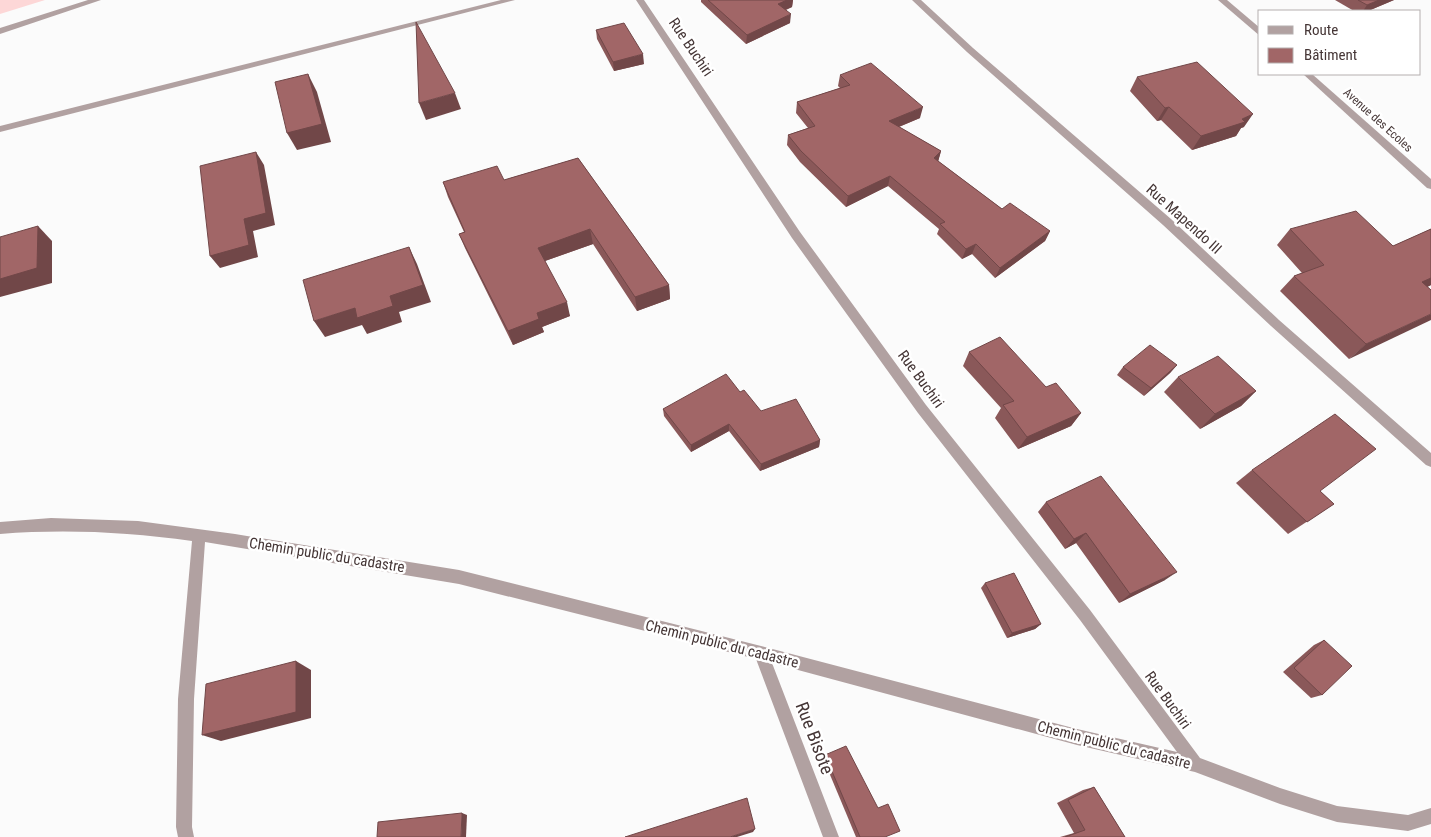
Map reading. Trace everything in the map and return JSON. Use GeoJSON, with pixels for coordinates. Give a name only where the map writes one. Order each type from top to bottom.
{"type":"FeatureCollection","features":[{"type":"Feature","properties":{"kind":"street"},"geometry":{"type":"LineString","coordinates":[[0,30],[97,0]]}},
{"type":"Feature","properties":{"kind":"street"},"geometry":{"type":"LineString","coordinates":[[0,129],[512,0]]}},
{"type":"Feature","properties":{"kind":"street","name":"Rue Buchiri"},"geometry":{"type":"LineString","coordinates":[[640,0],[796,235],[916,401],[1085,615],[1195,764]]}},
{"type":"Feature","properties":{"kind":"street","name":"Rue Mapendo III"},"geometry":{"type":"LineString","coordinates":[[916,0],[970,50],[1167,222],[1275,323],[1431,461]]}},
{"type":"Feature","properties":{"kind":"street"},"geometry":{"type":"LineString","coordinates":[[1222,0],[1258,31]]}},
{"type":"Feature","properties":{"kind":"street","name":"Avenue des Ecoles"},"geometry":{"type":"LineString","coordinates":[[1308,75],[1431,185]]}},
{"type":"Feature","properties":{"kind":"street","name":"Chemin public du cadastre"},"geometry":{"type":"LineString","coordinates":[[0,528],[51,524],[128,527],[199,535],[459,577],[761,653],[1077,737],[1195,764],[1280,796],[1337,814],[1408,822],[1431,816]]}},
{"type":"Feature","properties":{"kind":"street"},"geometry":{"type":"LineString","coordinates":[[186,837],[184,827],[186,699],[199,535]]}},
{"type":"Feature","properties":{"kind":"street","name":"Rue Bisote"},"geometry":{"type":"LineString","coordinates":[[761,653],[832,837]]}},
{"type":"Feature","properties":{"kind":"shaded area"},"geometry":{"type":"Polygon","coordinates":[[[0,0],[45,0],[0,14],[0,0]]]}},
{"type":"Feature","properties":{"kind":"building"},"geometry":{"type":"Polygon","coordinates":[[[708,0],[787,0],[778,4],[791,14],[747,35],[708,0]]]}},
{"type":"Feature","properties":{"kind":"building"},"geometry":{"type":"Polygon","coordinates":[[[1358,0],[1379,0],[1367,5],[1358,0]]]}},
{"type":"Feature","properties":{"kind":"building"},"geometry":{"type":"Polygon","coordinates":[[[416,22],[455,93],[419,103],[416,22]]]}},
{"type":"Feature","properties":{"kind":"building"},"geometry":{"type":"Polygon","coordinates":[[[624,23],[643,54],[613,62],[596,30],[624,23]]]}},
{"type":"Feature","properties":{"kind":"building"},"geometry":{"type":"Polygon","coordinates":[[[1197,62],[1253,114],[1242,119],[1245,122],[1201,136],[1169,107],[1165,108],[1137,77],[1197,62]]]}},
{"type":"Feature","properties":{"kind":"building"},"geometry":{"type":"Polygon","coordinates":[[[871,63],[923,107],[889,121],[941,151],[934,158],[1002,209],[1010,203],[1050,231],[1000,268],[976,244],[966,249],[940,224],[945,222],[890,176],[848,196],[801,151],[788,135],[815,126],[797,102],[850,85],[840,75],[871,63]]]}},
{"type":"Feature","properties":{"kind":"building"},"geometry":{"type":"Polygon","coordinates":[[[308,74],[322,124],[287,133],[275,82],[308,74]]]}},
{"type":"Feature","properties":{"kind":"building"},"geometry":{"type":"Polygon","coordinates":[[[256,152],[266,213],[244,219],[249,245],[210,256],[200,166],[256,152]]]}},
{"type":"Feature","properties":{"kind":"building"},"geometry":{"type":"Polygon","coordinates":[[[578,158],[669,285],[635,297],[590,229],[538,248],[567,302],[537,313],[539,319],[508,331],[459,234],[465,232],[443,182],[497,166],[504,180],[578,158]]]}},
{"type":"Feature","properties":{"kind":"building"},"geometry":{"type":"Polygon","coordinates":[[[1356,211],[1393,246],[1431,229],[1431,278],[1422,282],[1431,290],[1431,314],[1366,344],[1294,276],[1324,265],[1290,229],[1356,211]]]}},
{"type":"Feature","properties":{"kind":"building"},"geometry":{"type":"Polygon","coordinates":[[[38,226],[37,268],[0,279],[0,237],[38,226]]]}},
{"type":"Feature","properties":{"kind":"building"},"geometry":{"type":"Polygon","coordinates":[[[409,247],[423,285],[390,296],[393,306],[357,318],[355,308],[314,321],[303,280],[409,247]]]}},
{"type":"Feature","properties":{"kind":"building"},"geometry":{"type":"Polygon","coordinates":[[[1000,337],[1046,387],[1056,383],[1081,413],[1027,437],[1003,405],[1014,401],[969,352],[1000,337]]]}},
{"type":"Feature","properties":{"kind":"building"},"geometry":{"type":"Polygon","coordinates":[[[1150,345],[1177,365],[1151,388],[1123,367],[1150,345]]]}},
{"type":"Feature","properties":{"kind":"building"},"geometry":{"type":"Polygon","coordinates":[[[1218,356],[1256,391],[1215,414],[1178,377],[1218,356]]]}},
{"type":"Feature","properties":{"kind":"building"},"geometry":{"type":"Polygon","coordinates":[[[726,374],[740,392],[744,390],[761,411],[796,399],[820,440],[761,464],[729,424],[691,445],[663,409],[726,374]]]}},
{"type":"Feature","properties":{"kind":"building"},"geometry":{"type":"Polygon","coordinates":[[[1335,414],[1376,449],[1320,491],[1334,504],[1307,522],[1252,470],[1335,414]]]}},
{"type":"Feature","properties":{"kind":"building"},"geometry":{"type":"Polygon","coordinates":[[[1101,476],[1177,572],[1130,594],[1086,533],[1074,539],[1046,502],[1101,476]]]}},
{"type":"Feature","properties":{"kind":"building"},"geometry":{"type":"Polygon","coordinates":[[[1014,573],[1041,624],[1012,633],[985,583],[1014,573]]]}},
{"type":"Feature","properties":{"kind":"building"},"geometry":{"type":"Polygon","coordinates":[[[1324,640],[1352,666],[1322,695],[1294,668],[1324,640]]]}},
{"type":"Feature","properties":{"kind":"building"},"geometry":{"type":"Polygon","coordinates":[[[296,661],[296,712],[202,735],[206,684],[296,661]]]}},
{"type":"Feature","properties":{"kind":"building"},"geometry":{"type":"Polygon","coordinates":[[[846,746],[878,808],[888,804],[900,831],[885,837],[860,837],[825,755],[846,746]]]}},
{"type":"Feature","properties":{"kind":"building"},"geometry":{"type":"Polygon","coordinates":[[[1094,787],[1125,837],[1065,837],[1085,830],[1068,800],[1094,787]]]}},
{"type":"Feature","properties":{"kind":"building"},"geometry":{"type":"Polygon","coordinates":[[[747,798],[755,829],[730,837],[625,837],[747,798]]]}},
{"type":"Feature","properties":{"kind":"building"},"geometry":{"type":"Polygon","coordinates":[[[462,813],[461,837],[377,837],[378,822],[462,813]]]}}]}
